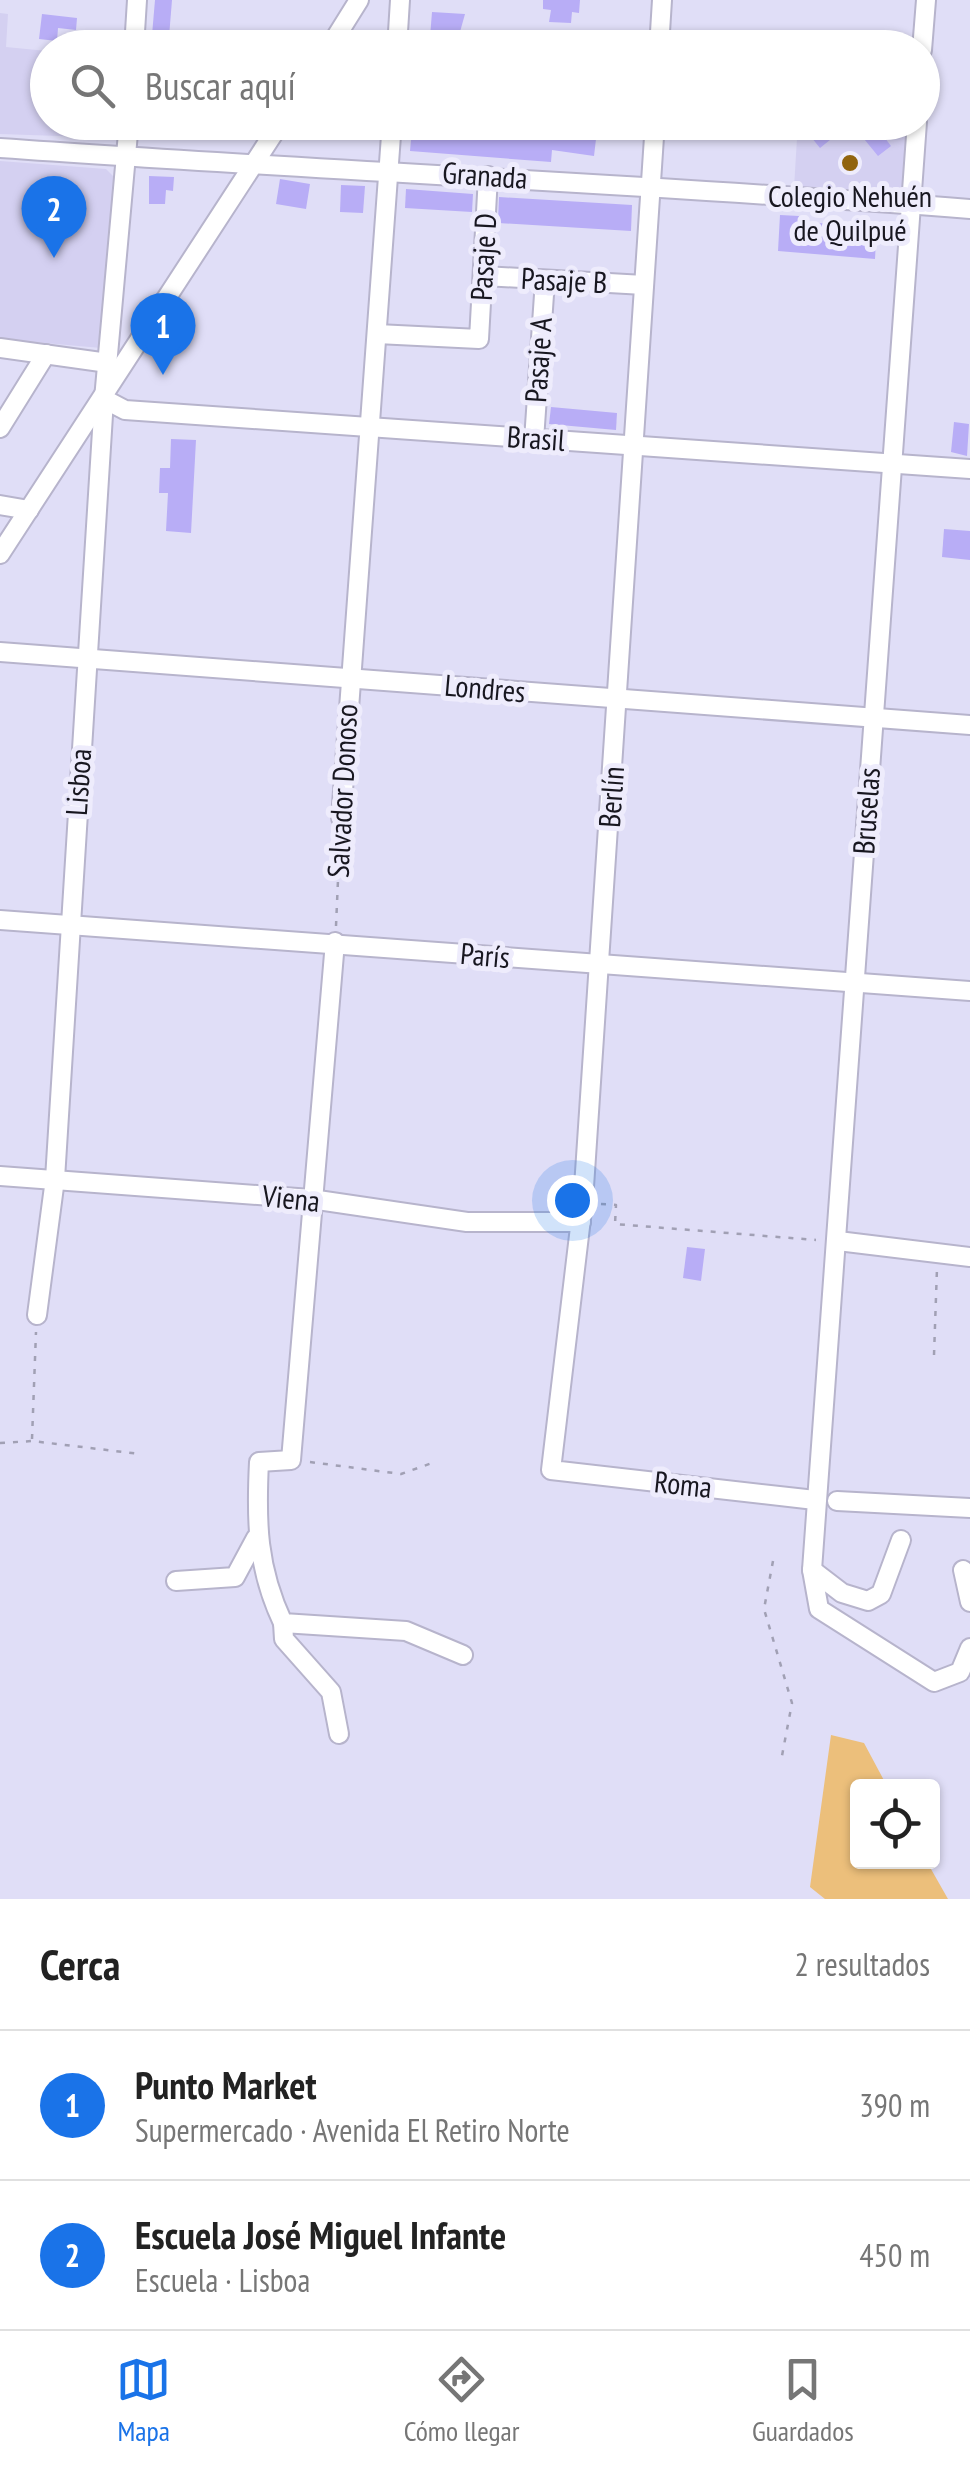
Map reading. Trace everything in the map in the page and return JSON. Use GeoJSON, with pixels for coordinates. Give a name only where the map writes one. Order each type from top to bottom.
{"type":"FeatureCollection","features":[{"type":"Feature","properties":{"kind":"street"},"geometry":{"type":"LineString","coordinates":[[135,30],[137,0]]}},
{"type":"Feature","properties":{"kind":"street"},"geometry":{"type":"LineString","coordinates":[[340,30],[359,0]]}},
{"type":"Feature","properties":{"kind":"street"},"geometry":{"type":"LineString","coordinates":[[398,30],[400,0]]}},
{"type":"Feature","properties":{"kind":"street"},"geometry":{"type":"LineString","coordinates":[[660,30],[662,0]]}},
{"type":"Feature","properties":{"kind":"street"},"geometry":{"type":"LineString","coordinates":[[924,30],[926,0]]}},
{"type":"Feature","properties":{"kind":"street","name":"Lisboa"},"geometry":{"type":"LineString","coordinates":[[37,1315],[54,1179],[104,400],[128,140]]}},
{"type":"Feature","properties":{"kind":"street"},"geometry":{"type":"LineString","coordinates":[[0,554],[104,400],[270,140]]}},
{"type":"Feature","properties":{"kind":"street","name":"Salvador Donoso"},"geometry":{"type":"LineString","coordinates":[[341,818],[348,678],[391,140]]}},
{"type":"Feature","properties":{"kind":"street","name":"Berlín"},"geometry":{"type":"LineString","coordinates":[[551,1470],[581,1222],[654,140]]}},
{"type":"Feature","properties":{"kind":"street","name":"Bruselas"},"geometry":{"type":"LineString","coordinates":[[812,1570],[916,140]]}},
{"type":"Feature","properties":{"kind":"street","name":"Granada"},"geometry":{"type":"LineString","coordinates":[[0,148],[254,166],[390,169],[970,210]]}},
{"type":"Feature","properties":{"kind":"street","name":"Pasaje D"},"geometry":{"type":"LineString","coordinates":[[377,334],[479,339],[488,176]]}},
{"type":"Feature","properties":{"kind":"street","name":"Pasaje B"},"geometry":{"type":"LineString","coordinates":[[484,276],[644,286]]}},
{"type":"Feature","properties":{"kind":"street","name":"Pasaje A"},"geometry":{"type":"LineString","coordinates":[[534,440],[545,280]]}},
{"type":"Feature","properties":{"kind":"street"},"geometry":{"type":"LineString","coordinates":[[0,348],[108,363]]}},
{"type":"Feature","properties":{"kind":"street"},"geometry":{"type":"LineString","coordinates":[[0,428],[46,354]]}},
{"type":"Feature","properties":{"kind":"street","name":"Brasil"},"geometry":{"type":"LineString","coordinates":[[104,400],[126,410],[970,469]]}},
{"type":"Feature","properties":{"kind":"street"},"geometry":{"type":"LineString","coordinates":[[0,506],[29,510]]}},
{"type":"Feature","properties":{"kind":"street","name":"Londres"},"geometry":{"type":"LineString","coordinates":[[0,652],[970,725]]}},
{"type":"Feature","properties":{"kind":"street","name":"París"},"geometry":{"type":"LineString","coordinates":[[0,920],[970,991]]}},
{"type":"Feature","properties":{"kind":"street"},"geometry":{"type":"LineString","coordinates":[[335,942],[291,1460],[259,1462],[256,1538],[265,1586],[283,1623],[284,1639],[331,1692],[338,1734]]}},
{"type":"Feature","properties":{"kind":"street","name":"Viena"},"geometry":{"type":"LineString","coordinates":[[0,1176],[311,1199],[468,1222],[581,1222]]}},
{"type":"Feature","properties":{"kind":"street"},"geometry":{"type":"LineString","coordinates":[[838,1242],[970,1257]]}},
{"type":"Feature","properties":{"kind":"street","name":"Roma"},"geometry":{"type":"LineString","coordinates":[[551,1470],[815,1500]]}},
{"type":"Feature","properties":{"kind":"street"},"geometry":{"type":"LineString","coordinates":[[838,1501],[970,1508]]}},
{"type":"Feature","properties":{"kind":"street"},"geometry":{"type":"LineString","coordinates":[[176,1581],[235,1577],[256,1538]]}},
{"type":"Feature","properties":{"kind":"street"},"geometry":{"type":"LineString","coordinates":[[812,1570],[842,1593],[868,1601],[881,1594],[901,1540]]}},
{"type":"Feature","properties":{"kind":"street"},"geometry":{"type":"LineString","coordinates":[[812,1570],[819,1609],[934,1682],[960,1672],[970,1648]]}},
{"type":"Feature","properties":{"kind":"street"},"geometry":{"type":"LineString","coordinates":[[963,1570],[970,1602]]}},
{"type":"Feature","properties":{"kind":"street"},"geometry":{"type":"LineString","coordinates":[[283,1623],[406,1631],[463,1656]]}},
{"type":"Feature","properties":{"kind":"path","name":"Salvador Donoso"},"geometry":{"type":"LineString","coordinates":[[335,942],[341,818]]}},
{"type":"Feature","properties":{"kind":"path"},"geometry":{"type":"LineString","coordinates":[[582,1202],[616,1205],[615,1224],[838,1242]]}},
{"type":"Feature","properties":{"kind":"path"},"geometry":{"type":"LineString","coordinates":[[934,1355],[938,1262]]}},
{"type":"Feature","properties":{"kind":"path"},"geometry":{"type":"LineString","coordinates":[[32,1441],[37,1315]]}},
{"type":"Feature","properties":{"kind":"path"},"geometry":{"type":"LineString","coordinates":[[0,1443],[32,1441],[140,1454]]}},
{"type":"Feature","properties":{"kind":"path"},"geometry":{"type":"LineString","coordinates":[[291,1460],[400,1474],[435,1462]]}},
{"type":"Feature","properties":{"kind":"path"},"geometry":{"type":"LineString","coordinates":[[772,1561],[764,1608],[792,1703],[781,1761]]}},
{"type":"Feature","properties":{"kind":"shaded area"},"geometry":{"type":"Polygon","coordinates":[[[0,13],[8,14],[6,47],[30,49],[30,135],[0,134],[0,13]]]}},
{"type":"Feature","properties":{"kind":"shaded area","name":"Colegio Nehuén de Quilpué"},"geometry":{"type":"Polygon","coordinates":[[[797,140],[905,140],[902,195],[794,188],[797,140]]]}},
{"type":"Feature","properties":{"kind":"shaded area"},"geometry":{"type":"Polygon","coordinates":[[[0,161],[106,169],[114,177],[101,348],[0,339],[0,161]]]}},
{"type":"Feature","properties":{"kind":"shaded area"},"geometry":{"type":"Polygon","coordinates":[[[831,1735],[864,1743],[883,1779],[850,1779],[850,1869],[931,1869],[948,1899],[825,1899],[810,1887],[831,1735]]]}},
{"type":"Feature","properties":{"kind":"building"},"geometry":{"type":"Polygon","coordinates":[[[155,0],[172,0],[170,30],[152,30],[155,0]]]}},
{"type":"Feature","properties":{"kind":"building"},"geometry":{"type":"Polygon","coordinates":[[[543,0],[580,0],[579,13],[572,12],[571,23],[549,22],[551,10],[543,9],[543,0]]]}},
{"type":"Feature","properties":{"kind":"building"},"geometry":{"type":"Polygon","coordinates":[[[432,12],[465,14],[461,30],[431,30],[432,12]]]}},
{"type":"Feature","properties":{"kind":"building"},"geometry":{"type":"Polygon","coordinates":[[[42,14],[77,18],[76,30],[40,30],[42,14]]]}},
{"type":"Feature","properties":{"kind":"building"},"geometry":{"type":"Polygon","coordinates":[[[411,140],[596,140],[594,156],[552,150],[551,162],[410,151],[411,140]]]}},
{"type":"Feature","properties":{"kind":"building"},"geometry":{"type":"Polygon","coordinates":[[[814,140],[830,140],[820,148],[814,140]]]}},
{"type":"Feature","properties":{"kind":"building"},"geometry":{"type":"Polygon","coordinates":[[[865,140],[886,140],[891,146],[878,156],[865,140]]]}},
{"type":"Feature","properties":{"kind":"building"},"geometry":{"type":"Polygon","coordinates":[[[149,176],[174,177],[173,191],[166,190],[165,204],[149,204],[149,176]]]}},
{"type":"Feature","properties":{"kind":"building"},"geometry":{"type":"Polygon","coordinates":[[[280,179],[310,184],[306,209],[276,204],[280,179]]]}},
{"type":"Feature","properties":{"kind":"building"},"geometry":{"type":"Polygon","coordinates":[[[341,185],[365,186],[363,213],[340,212],[341,185]]]}},
{"type":"Feature","properties":{"kind":"building"},"geometry":{"type":"Polygon","coordinates":[[[406,189],[473,194],[472,212],[405,208],[406,189]]]}},
{"type":"Feature","properties":{"kind":"building"},"geometry":{"type":"Polygon","coordinates":[[[499,197],[632,205],[631,231],[498,223],[499,197]]]}},
{"type":"Feature","properties":{"kind":"building"},"geometry":{"type":"Polygon","coordinates":[[[780,215],[799,216],[799,223],[892,224],[891,241],[876,240],[875,259],[778,251],[780,215]]]}},
{"type":"Feature","properties":{"kind":"building"},"geometry":{"type":"Polygon","coordinates":[[[551,407],[617,413],[616,430],[549,424],[551,407]]]}},
{"type":"Feature","properties":{"kind":"building"},"geometry":{"type":"Polygon","coordinates":[[[954,422],[969,424],[967,456],[951,452],[954,422]]]}},
{"type":"Feature","properties":{"kind":"building"},"geometry":{"type":"Polygon","coordinates":[[[171,439],[196,440],[191,533],[166,531],[168,493],[159,493],[160,468],[170,468],[171,439]]]}},
{"type":"Feature","properties":{"kind":"building"},"geometry":{"type":"Polygon","coordinates":[[[944,529],[970,531],[970,560],[942,557],[944,529]]]}},
{"type":"Feature","properties":{"kind":"building"},"geometry":{"type":"Polygon","coordinates":[[[687,1247],[705,1249],[701,1281],[683,1278],[687,1247]]]}},
{"type":"Feature","properties":{"kind":"place","name":"Colegio Nehuén de Quilpué"},"geometry":{"type":"Point","coordinates":[850,163]}},
{"type":"Feature","properties":{"kind":"place","name":"Escuela José Miguel Infante"},"geometry":{"type":"Point","coordinates":[54,258]}},
{"type":"Feature","properties":{"kind":"place","name":"Punto Market"},"geometry":{"type":"Point","coordinates":[163,375]}}]}
